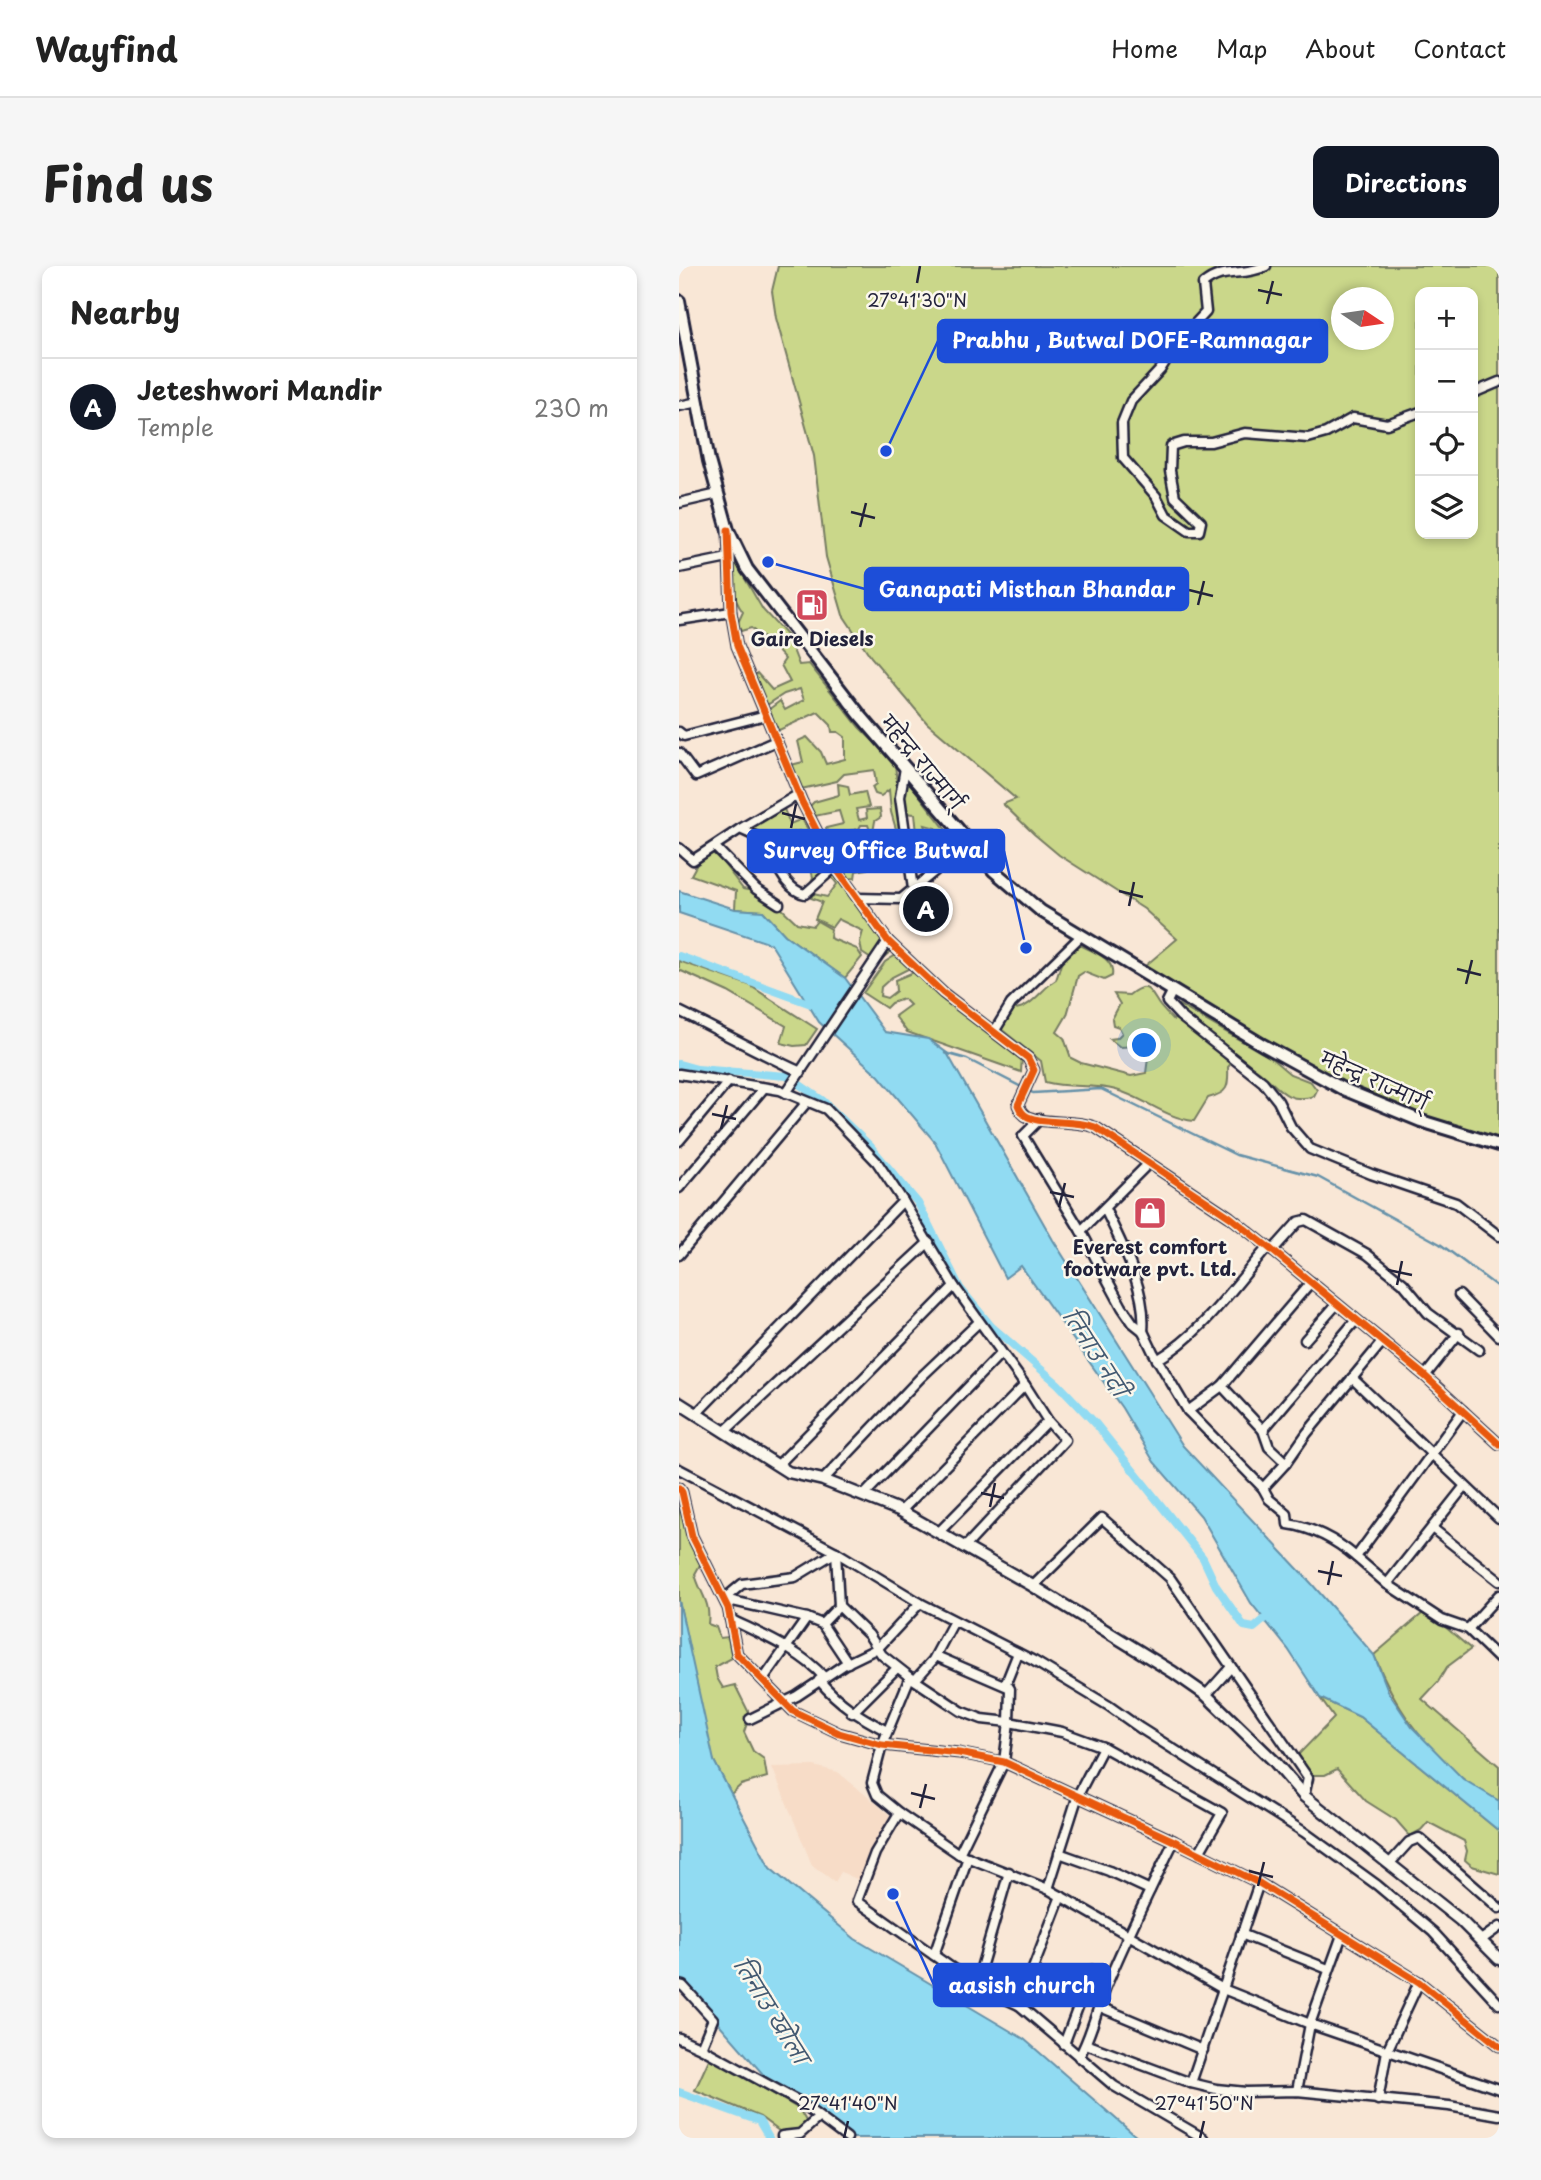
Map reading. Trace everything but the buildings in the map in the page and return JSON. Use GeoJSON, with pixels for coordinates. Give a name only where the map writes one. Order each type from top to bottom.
{"type":"FeatureCollection","features":[{"type":"Feature","properties":{"kind":"highway","name":"महेन्द्र राज्मार्ग्"},"geometry":{"type":"LineString","coordinates":[[679,300],[718,494],[728,530],[747,569],[860,715],[993,871],[1041,911],[1081,936],[1263,1045],[1343,1089],[1421,1121],[1499,1145]]}},
{"type":"Feature","properties":{"kind":"main road"},"geometry":{"type":"LineString","coordinates":[[679,1403],[788,1472],[823,1480],[901,1511],[1033,1586],[1174,1672],[1206,1695],[1274,1761],[1304,1796],[1390,1863],[1481,1940],[1499,1959]]}},
{"type":"Feature","properties":{"kind":"street"},"geometry":{"type":"LineString","coordinates":[[1266,266],[1259,269],[1225,267],[1212,272],[1203,284],[1206,312],[1177,343],[1160,370],[1131,401],[1122,423],[1123,458],[1156,496],[1165,515],[1189,531],[1199,531],[1201,522],[1175,497],[1170,471],[1171,446],[1184,442],[1211,442],[1245,433],[1308,438],[1326,433],[1353,418],[1387,424],[1417,413]]}},
{"type":"Feature","properties":{"kind":"street"},"geometry":{"type":"LineString","coordinates":[[1478,391],[1499,382]]}},
{"type":"Feature","properties":{"kind":"street"},"geometry":{"type":"LineString","coordinates":[[679,406],[698,402]]}},
{"type":"Feature","properties":{"kind":"street"},"geometry":{"type":"LineString","coordinates":[[679,503],[718,494]]}},
{"type":"Feature","properties":{"kind":"street"},"geometry":{"type":"LineString","coordinates":[[728,530],[731,612],[737,646],[802,802],[835,867],[888,941],[943,993],[1027,1058],[1034,1070],[1017,1105],[1026,1117],[1081,1122],[1095,1127],[1230,1217],[1425,1376],[1499,1444]]}},
{"type":"Feature","properties":{"kind":"street"},"geometry":{"type":"LineString","coordinates":[[679,568],[727,558]]}},
{"type":"Feature","properties":{"kind":"street"},"geometry":{"type":"LineString","coordinates":[[679,620],[731,612]]}},
{"type":"Feature","properties":{"kind":"street"},"geometry":{"type":"LineString","coordinates":[[679,732],[684,736],[767,715]]}},
{"type":"Feature","properties":{"kind":"street"},"geometry":{"type":"LineString","coordinates":[[679,753],[696,776],[776,741]]}},
{"type":"Feature","properties":{"kind":"street"},"geometry":{"type":"LineString","coordinates":[[905,768],[900,797],[913,889]]}},
{"type":"Feature","properties":{"kind":"street"},"geometry":{"type":"LineString","coordinates":[[679,848],[693,860],[794,797],[802,802]]}},
{"type":"Feature","properties":{"kind":"street"},"geometry":{"type":"LineString","coordinates":[[740,829],[761,840],[776,867],[798,893],[805,894],[835,867]]}},
{"type":"Feature","properties":{"kind":"street"},"geometry":{"type":"LineString","coordinates":[[857,898],[901,899],[969,843]]}},
{"type":"Feature","properties":{"kind":"street"},"geometry":{"type":"LineString","coordinates":[[715,847],[756,889],[779,904]]}},
{"type":"Feature","properties":{"kind":"street"},"geometry":{"type":"LineString","coordinates":[[994,1032],[1011,1004],[1081,936]]}},
{"type":"Feature","properties":{"kind":"street"},"geometry":{"type":"LineString","coordinates":[[786,1093],[888,941]]}},
{"type":"Feature","properties":{"kind":"street"},"geometry":{"type":"LineString","coordinates":[[1173,990],[1167,1002],[1180,1016],[1263,1082],[1278,1101],[1291,1127],[1310,1149],[1371,1174],[1456,1203],[1499,1236]]}},
{"type":"Feature","properties":{"kind":"street"},"geometry":{"type":"LineString","coordinates":[[679,1011],[801,1072]]}},
{"type":"Feature","properties":{"kind":"street"},"geometry":{"type":"LineString","coordinates":[[679,1074],[786,1093],[826,1109],[877,1162],[954,1286],[1025,1385],[1048,1422],[1065,1440],[965,1546]]}},
{"type":"Feature","properties":{"kind":"street"},"geometry":{"type":"LineString","coordinates":[[679,1141],[729,1081]]}},
{"type":"Feature","properties":{"kind":"street"},"geometry":{"type":"LineString","coordinates":[[679,1188],[764,1088]]}},
{"type":"Feature","properties":{"kind":"street"},"geometry":{"type":"LineString","coordinates":[[679,1255],[807,1102]]}},
{"type":"Feature","properties":{"kind":"street"},"geometry":{"type":"LineString","coordinates":[[1040,1119],[1023,1136],[1081,1231],[1122,1307],[1133,1323],[1143,1331],[1188,1411],[1263,1488],[1269,1499],[1287,1514],[1288,1524],[1301,1526],[1336,1540],[1387,1584],[1442,1620],[1468,1629],[1499,1659]]}},
{"type":"Feature","properties":{"kind":"street"},"geometry":{"type":"LineString","coordinates":[[1081,1231],[1148,1164]]}},
{"type":"Feature","properties":{"kind":"street"},"geometry":{"type":"LineString","coordinates":[[696,1414],[903,1201]]}},
{"type":"Feature","properties":{"kind":"street"},"geometry":{"type":"LineString","coordinates":[[1105,1209],[1137,1286],[1144,1320],[1143,1331]]}},
{"type":"Feature","properties":{"kind":"street"},"geometry":{"type":"LineString","coordinates":[[1157,1360],[1178,1348],[1270,1249],[1298,1222],[1306,1220],[1367,1254],[1403,1283],[1428,1313],[1479,1350]]}},
{"type":"Feature","properties":{"kind":"street"},"geometry":{"type":"LineString","coordinates":[[725,1432],[929,1242]]}},
{"type":"Feature","properties":{"kind":"street"},"geometry":{"type":"LineString","coordinates":[[1188,1411],[1222,1386],[1311,1282]]}},
{"type":"Feature","properties":{"kind":"street"},"geometry":{"type":"LineString","coordinates":[[778,1465],[954,1286]]}},
{"type":"Feature","properties":{"kind":"street"},"geometry":{"type":"LineString","coordinates":[[1459,1294],[1499,1336]]}},
{"type":"Feature","properties":{"kind":"street"},"geometry":{"type":"LineString","coordinates":[[1305,1340],[1336,1305]]}},
{"type":"Feature","properties":{"kind":"street"},"geometry":{"type":"LineString","coordinates":[[1263,1430],[1356,1320]]}},
{"type":"Feature","properties":{"kind":"street"},"geometry":{"type":"LineString","coordinates":[[823,1480],[921,1377],[979,1322]]}},
{"type":"Feature","properties":{"kind":"street"},"geometry":{"type":"LineString","coordinates":[[1425,1376],[1459,1333]]}},
{"type":"Feature","properties":{"kind":"street"},"geometry":{"type":"LineString","coordinates":[[1263,1488],[1383,1341]]}},
{"type":"Feature","properties":{"kind":"street"},"geometry":{"type":"LineString","coordinates":[[863,1496],[1001,1353]]}},
{"type":"Feature","properties":{"kind":"street"},"geometry":{"type":"LineString","coordinates":[[1352,1379],[1499,1518]]}},
{"type":"Feature","properties":{"kind":"street"},"geometry":{"type":"LineString","coordinates":[[901,1511],[1025,1385]]}},
{"type":"Feature","properties":{"kind":"street"},"geometry":{"type":"LineString","coordinates":[[1222,1386],[1263,1430],[1269,1447],[1286,1463]]}},
{"type":"Feature","properties":{"kind":"street"},"geometry":{"type":"LineString","coordinates":[[1356,1557],[1463,1411]]}},
{"type":"Feature","properties":{"kind":"street"},"geometry":{"type":"LineString","coordinates":[[939,1532],[1048,1422]]}},
{"type":"Feature","properties":{"kind":"street"},"geometry":{"type":"LineString","coordinates":[[679,1469],[836,1552],[920,1603],[1018,1653],[1109,1706],[1304,1832],[1377,1885],[1433,1932],[1499,2004]]}},
{"type":"Feature","properties":{"kind":"street"},"geometry":{"type":"LineString","coordinates":[[1387,1584],[1464,1487]]}},
{"type":"Feature","properties":{"kind":"street"},"geometry":{"type":"LineString","coordinates":[[679,1488],[692,1536],[724,1599],[737,1654],[793,1710],[839,1733],[882,1745],[1004,1762],[1078,1795],[1259,1883],[1419,1982],[1499,2046]]}},
{"type":"Feature","properties":{"kind":"street"},"geometry":{"type":"LineString","coordinates":[[1033,1586],[1102,1517],[1170,1578],[1308,1779],[1304,1796]]}},
{"type":"Feature","properties":{"kind":"street"},"geometry":{"type":"LineString","coordinates":[[1432,1528],[1499,1581]]}},
{"type":"Feature","properties":{"kind":"street"},"geometry":{"type":"LineString","coordinates":[[724,1599],[743,1584],[795,1577],[836,1552]]}},
{"type":"Feature","properties":{"kind":"street"},"geometry":{"type":"LineString","coordinates":[[836,1552],[839,1606],[869,1635],[882,1656],[961,1711],[982,1719],[1062,1732],[1103,1747],[1222,1813],[1199,1853]]}},
{"type":"Feature","properties":{"kind":"street"},"geometry":{"type":"LineString","coordinates":[[1468,1629],[1499,1595]]}},
{"type":"Feature","properties":{"kind":"street"},"geometry":{"type":"LineString","coordinates":[[724,1599],[807,1618],[822,1624],[848,1663]]}},
{"type":"Feature","properties":{"kind":"street"},"geometry":{"type":"LineString","coordinates":[[750,1718],[785,1702],[878,1648],[920,1603]]}},
{"type":"Feature","properties":{"kind":"street"},"geometry":{"type":"LineString","coordinates":[[822,1624],[839,1606]]}},
{"type":"Feature","properties":{"kind":"street"},"geometry":{"type":"LineString","coordinates":[[763,1680],[807,1618]]}},
{"type":"Feature","properties":{"kind":"street"},"geometry":{"type":"LineString","coordinates":[[730,1619],[814,1666],[834,1698],[852,1713],[887,1731]]}},
{"type":"Feature","properties":{"kind":"street"},"geometry":{"type":"LineString","coordinates":[[954,1621],[929,1666],[912,1679],[887,1731],[872,1783],[877,1795],[958,1854],[1048,1889],[1223,1989],[1310,2024],[1499,2089]]}},
{"type":"Feature","properties":{"kind":"street"},"geometry":{"type":"LineString","coordinates":[[958,1854],[1004,1762],[1010,1689],[1006,1683],[1018,1653]]}},
{"type":"Feature","properties":{"kind":"street"},"geometry":{"type":"LineString","coordinates":[[936,1656],[1010,1689]]}},
{"type":"Feature","properties":{"kind":"street"},"geometry":{"type":"LineString","coordinates":[[1206,1695],[1231,1667]]}},
{"type":"Feature","properties":{"kind":"street"},"geometry":{"type":"LineString","coordinates":[[852,1713],[897,1668]]}},
{"type":"Feature","properties":{"kind":"street"},"geometry":{"type":"LineString","coordinates":[[1048,1889],[1078,1795],[1103,1747]]}},
{"type":"Feature","properties":{"kind":"street"},"geometry":{"type":"LineString","coordinates":[[899,1813],[875,1853],[857,1901],[976,1985],[1019,2006],[1114,2086],[1203,2138]]}},
{"type":"Feature","properties":{"kind":"street"},"geometry":{"type":"LineString","coordinates":[[1390,1863],[1409,1842],[1419,1838],[1499,1908]]}},
{"type":"Feature","properties":{"kind":"street"},"geometry":{"type":"LineString","coordinates":[[1079,2057],[1127,1935],[1174,1841]]}},
{"type":"Feature","properties":{"kind":"street"},"geometry":{"type":"LineString","coordinates":[[1059,1853],[1109,1871],[1150,1890]]}},
{"type":"Feature","properties":{"kind":"street"},"geometry":{"type":"LineString","coordinates":[[934,1955],[968,1857]]}},
{"type":"Feature","properties":{"kind":"street"},"geometry":{"type":"LineString","coordinates":[[976,1985],[1009,1872]]}},
{"type":"Feature","properties":{"kind":"street"},"geometry":{"type":"LineString","coordinates":[[1191,2083],[1259,1883]]}},
{"type":"Feature","properties":{"kind":"street"},"geometry":{"type":"LineString","coordinates":[[1019,2006],[1061,1896]]}},
{"type":"Feature","properties":{"kind":"street"},"geometry":{"type":"LineString","coordinates":[[1481,1940],[1499,1927]]}},
{"type":"Feature","properties":{"kind":"street"},"geometry":{"type":"LineString","coordinates":[[1241,1934],[1328,1969]]}},
{"type":"Feature","properties":{"kind":"street"},"geometry":{"type":"LineString","coordinates":[[1297,2091],[1310,2024],[1342,1935]]}},
{"type":"Feature","properties":{"kind":"street"},"geometry":{"type":"LineString","coordinates":[[1063,2044],[1092,1970]]}},
{"type":"Feature","properties":{"kind":"street"},"geometry":{"type":"LineString","coordinates":[[1378,2100],[1387,2051],[1419,1982]]}},
{"type":"Feature","properties":{"kind":"street"},"geometry":{"type":"LineString","coordinates":[[679,1985],[683,1986],[713,2019],[701,2048]]}},
{"type":"Feature","properties":{"kind":"street"},"geometry":{"type":"LineString","coordinates":[[1098,2006],[1203,2050]]}},
{"type":"Feature","properties":{"kind":"street"},"geometry":{"type":"LineString","coordinates":[[679,2038],[777,2089],[847,2138]]}},
{"type":"Feature","properties":{"kind":"street"},"geometry":{"type":"LineString","coordinates":[[1086,2044],[1191,2083],[1216,2089],[1246,2092],[1297,2091],[1449,2106],[1499,2115]]}},
{"type":"Feature","properties":{"kind":"street"},"geometry":{"type":"LineString","coordinates":[[782,2137],[800,2134],[819,2117]]}},
{"type":"Feature","properties":{"kind":"shaded area"},"geometry":{"type":"Polygon","coordinates":[[[814,1766],[838,1772],[892,1817],[878,1835],[859,1880],[841,1872],[835,1882],[812,1865],[772,1767],[814,1766]]]}},
{"type":"Feature","properties":{"kind":"green space"},"geometry":{"type":"Polygon","coordinates":[[[778,266],[1499,266],[1499,1139],[1400,1108],[1321,1073],[1145,966],[1177,939],[1144,909],[1059,855],[1034,834],[1003,804],[1016,799],[927,723],[871,657],[843,615],[826,557],[814,456],[776,318],[772,291],[778,266]]]}},
{"type":"Feature","properties":{"kind":"green space"},"geometry":{"type":"Polygon","coordinates":[[[733,558],[763,610],[788,637],[799,665],[809,664],[859,727],[895,763],[901,831],[898,836],[891,812],[889,790],[881,796],[875,794],[872,787],[876,784],[874,770],[844,774],[837,781],[801,789],[791,765],[803,762],[798,741],[807,737],[821,752],[826,764],[845,759],[845,737],[838,732],[832,732],[831,725],[818,712],[777,731],[768,710],[780,701],[785,710],[804,700],[800,689],[784,694],[767,705],[753,677],[757,673],[772,690],[790,682],[781,665],[785,659],[775,648],[751,628],[741,631],[737,625],[743,612],[732,586],[730,571],[733,558]]]}},
{"type":"Feature","properties":{"kind":"green space"},"geometry":{"type":"Polygon","coordinates":[[[908,781],[950,835],[962,846],[945,860],[938,852],[936,828],[925,825],[931,842],[924,840],[922,834],[917,833],[915,814],[904,813],[903,788],[908,781]]]}},
{"type":"Feature","properties":{"kind":"green space"},"geometry":{"type":"Polygon","coordinates":[[[838,784],[848,786],[850,795],[865,792],[869,807],[856,809],[859,820],[867,818],[866,810],[880,809],[881,817],[875,821],[872,838],[865,850],[867,861],[881,864],[881,867],[870,865],[867,869],[856,871],[855,878],[846,879],[829,848],[865,844],[870,831],[868,825],[828,835],[826,828],[843,824],[839,811],[815,816],[809,807],[814,802],[839,795],[838,784]]]}},
{"type":"Feature","properties":{"kind":"green space"},"geometry":{"type":"Polygon","coordinates":[[[784,809],[790,824],[802,819],[828,865],[810,885],[813,877],[810,867],[798,869],[793,862],[782,870],[778,863],[783,854],[793,851],[799,855],[807,842],[799,831],[789,834],[770,850],[766,838],[749,830],[784,809]]]}},
{"type":"Feature","properties":{"kind":"green space"},"geometry":{"type":"Polygon","coordinates":[[[714,851],[743,889],[753,891],[779,906],[797,923],[813,926],[817,921],[831,929],[830,938],[857,949],[862,957],[845,978],[785,935],[763,911],[735,909],[736,891],[691,875],[697,864],[714,851]]]}},
{"type":"Feature","properties":{"kind":"green space"},"geometry":{"type":"Polygon","coordinates":[[[836,873],[891,951],[877,963],[862,953],[860,942],[863,931],[838,919],[832,927],[815,919],[822,902],[811,898],[813,894],[827,897],[837,884],[831,876],[836,873]]]}},
{"type":"Feature","properties":{"kind":"green space"},"geometry":{"type":"Polygon","coordinates":[[[1080,945],[1107,960],[1112,976],[1104,980],[1084,972],[1078,976],[1067,1015],[1057,1032],[1064,1038],[1071,1058],[1131,1076],[1146,1073],[1148,1058],[1139,1046],[1120,1047],[1110,1039],[1117,1038],[1122,1033],[1119,1027],[1113,1025],[1112,1019],[1120,1004],[1114,994],[1129,995],[1135,990],[1145,988],[1173,1020],[1178,1017],[1179,1005],[1271,1058],[1290,1074],[1311,1082],[1317,1090],[1314,1096],[1295,1098],[1288,1095],[1256,1069],[1235,1059],[1228,1067],[1226,1088],[1220,1094],[1208,1098],[1194,1121],[1173,1116],[1116,1090],[1045,1082],[1041,1061],[1001,1029],[1014,1009],[1031,1002],[1056,980],[1065,955],[1080,945]]]}},
{"type":"Feature","properties":{"kind":"green space"},"geometry":{"type":"Polygon","coordinates":[[[896,955],[910,968],[892,977],[881,987],[880,996],[887,998],[896,991],[895,980],[914,972],[1022,1056],[1021,1072],[907,1032],[895,1016],[910,1005],[904,999],[891,1003],[886,1008],[863,993],[885,962],[896,955]]]}},
{"type":"Feature","properties":{"kind":"green space"},"geometry":{"type":"Polygon","coordinates":[[[679,961],[749,985],[817,1029],[806,1045],[781,1043],[786,1026],[728,992],[679,970],[679,961]]]}},
{"type":"Feature","properties":{"kind":"green space"},"geometry":{"type":"Polygon","coordinates":[[[679,1497],[701,1563],[695,1574],[707,1603],[708,1624],[716,1627],[720,1638],[728,1637],[732,1658],[715,1667],[717,1678],[723,1688],[735,1685],[750,1715],[744,1732],[753,1751],[764,1759],[767,1777],[741,1785],[731,1794],[708,1745],[679,1601],[679,1497]]]}},
{"type":"Feature","properties":{"kind":"green space"},"geometry":{"type":"Polygon","coordinates":[[[1423,1613],[1443,1625],[1471,1649],[1447,1667],[1438,1682],[1422,1699],[1499,1766],[1499,1801],[1462,1778],[1421,1737],[1400,1707],[1374,1655],[1423,1613]]]}},
{"type":"Feature","properties":{"kind":"green space"},"geometry":{"type":"Polygon","coordinates":[[[1320,1698],[1360,1717],[1499,1831],[1499,1874],[1472,1866],[1465,1860],[1467,1851],[1464,1841],[1428,1822],[1410,1836],[1396,1820],[1366,1801],[1337,1769],[1325,1775],[1310,1775],[1296,1757],[1334,1718],[1320,1698]]]}},
{"type":"Feature","properties":{"kind":"green space"},"geometry":{"type":"Polygon","coordinates":[[[710,2057],[799,2109],[806,2121],[797,2132],[783,2134],[760,2117],[695,2090],[710,2057]]]}},
{"type":"Feature","properties":{"kind":"water","name":"तिनाउ नदी"},"geometry":{"type":"Polygon","coordinates":[[[679,891],[735,909],[763,911],[785,935],[845,978],[885,1032],[928,1039],[947,1053],[1053,1240],[1183,1446],[1374,1655],[1389,1693],[1412,1727],[1463,1779],[1499,1801],[1499,1831],[1360,1717],[1320,1698],[1288,1649],[1251,1603],[1201,1516],[1154,1462],[1122,1408],[1021,1266],[1005,1278],[935,1142],[879,1076],[819,1022],[771,944],[679,913],[679,891]]]}},
{"type":"Feature","properties":{"kind":"water","name":"तिनाउ खोला"},"geometry":{"type":"Polygon","coordinates":[[[679,1601],[714,1761],[770,1868],[855,1939],[1024,2039],[1138,2138],[851,2138],[782,2096],[679,1978],[679,1601]]]}},
{"type":"Feature","properties":{"kind":"waterway"},"geometry":{"type":"LineString","coordinates":[[679,956],[811,1004],[816,1003]]}},
{"type":"Feature","properties":{"kind":"waterway"},"geometry":{"type":"LineString","coordinates":[[945,1053],[967,1059],[1033,1093],[1101,1089],[1236,1155],[1318,1177],[1440,1244],[1499,1288]]}},
{"type":"Feature","properties":{"kind":"waterway"},"geometry":{"type":"LineString","coordinates":[[679,1064],[697,1069],[787,1076],[822,1100],[871,1147],[918,1203],[960,1288],[991,1326],[1058,1384],[1096,1424],[1203,1558],[1216,1586],[1244,1626],[1254,1628],[1266,1618]]}},
{"type":"Feature","properties":{"kind":"waterway"},"geometry":{"type":"LineString","coordinates":[[679,2092],[759,2121],[769,2138]]}},
{"type":"Feature","properties":{"kind":"cycle path"},"geometry":{"type":"LineString","coordinates":[[728,530],[731,612],[737,646],[802,802],[835,867],[888,941],[943,993],[1028,1058],[1034,1070],[1018,1105],[1022,1112],[1035,1119],[1095,1127],[1230,1217],[1425,1376],[1499,1444]]}},
{"type":"Feature","properties":{"kind":"cycle path"},"geometry":{"type":"LineString","coordinates":[[679,1488],[692,1536],[728,1608],[737,1654],[793,1711],[839,1733],[882,1745],[959,1753],[1004,1762],[1174,1841],[1259,1883],[1419,1982],[1499,2046]]}},
{"type":"Feature","properties":{"kind":"place","name":"Prabhu , Butwal DOFE-Ramnagar"},"geometry":{"type":"Point","coordinates":[886,451]}},
{"type":"Feature","properties":{"kind":"place","name":"Ganapati Misthan Bhandar"},"geometry":{"type":"Point","coordinates":[768,562]}},
{"type":"Feature","properties":{"kind":"place","name":"Gaire Diesels"},"geometry":{"type":"Point","coordinates":[812,605]}},
{"type":"Feature","properties":{"kind":"place","name":"Jeteshwori Mandir"},"geometry":{"type":"Point","coordinates":[926,909]}},
{"type":"Feature","properties":{"kind":"place","name":"Survey Office Butwal"},"geometry":{"type":"Point","coordinates":[1026,948]}},
{"type":"Feature","properties":{"kind":"place","name":"Everest comfort footware pvt. Ltd."},"geometry":{"type":"Point","coordinates":[1150,1213]}},
{"type":"Feature","properties":{"kind":"place","name":"aasish church"},"geometry":{"type":"Point","coordinates":[893,1894]}}]}
